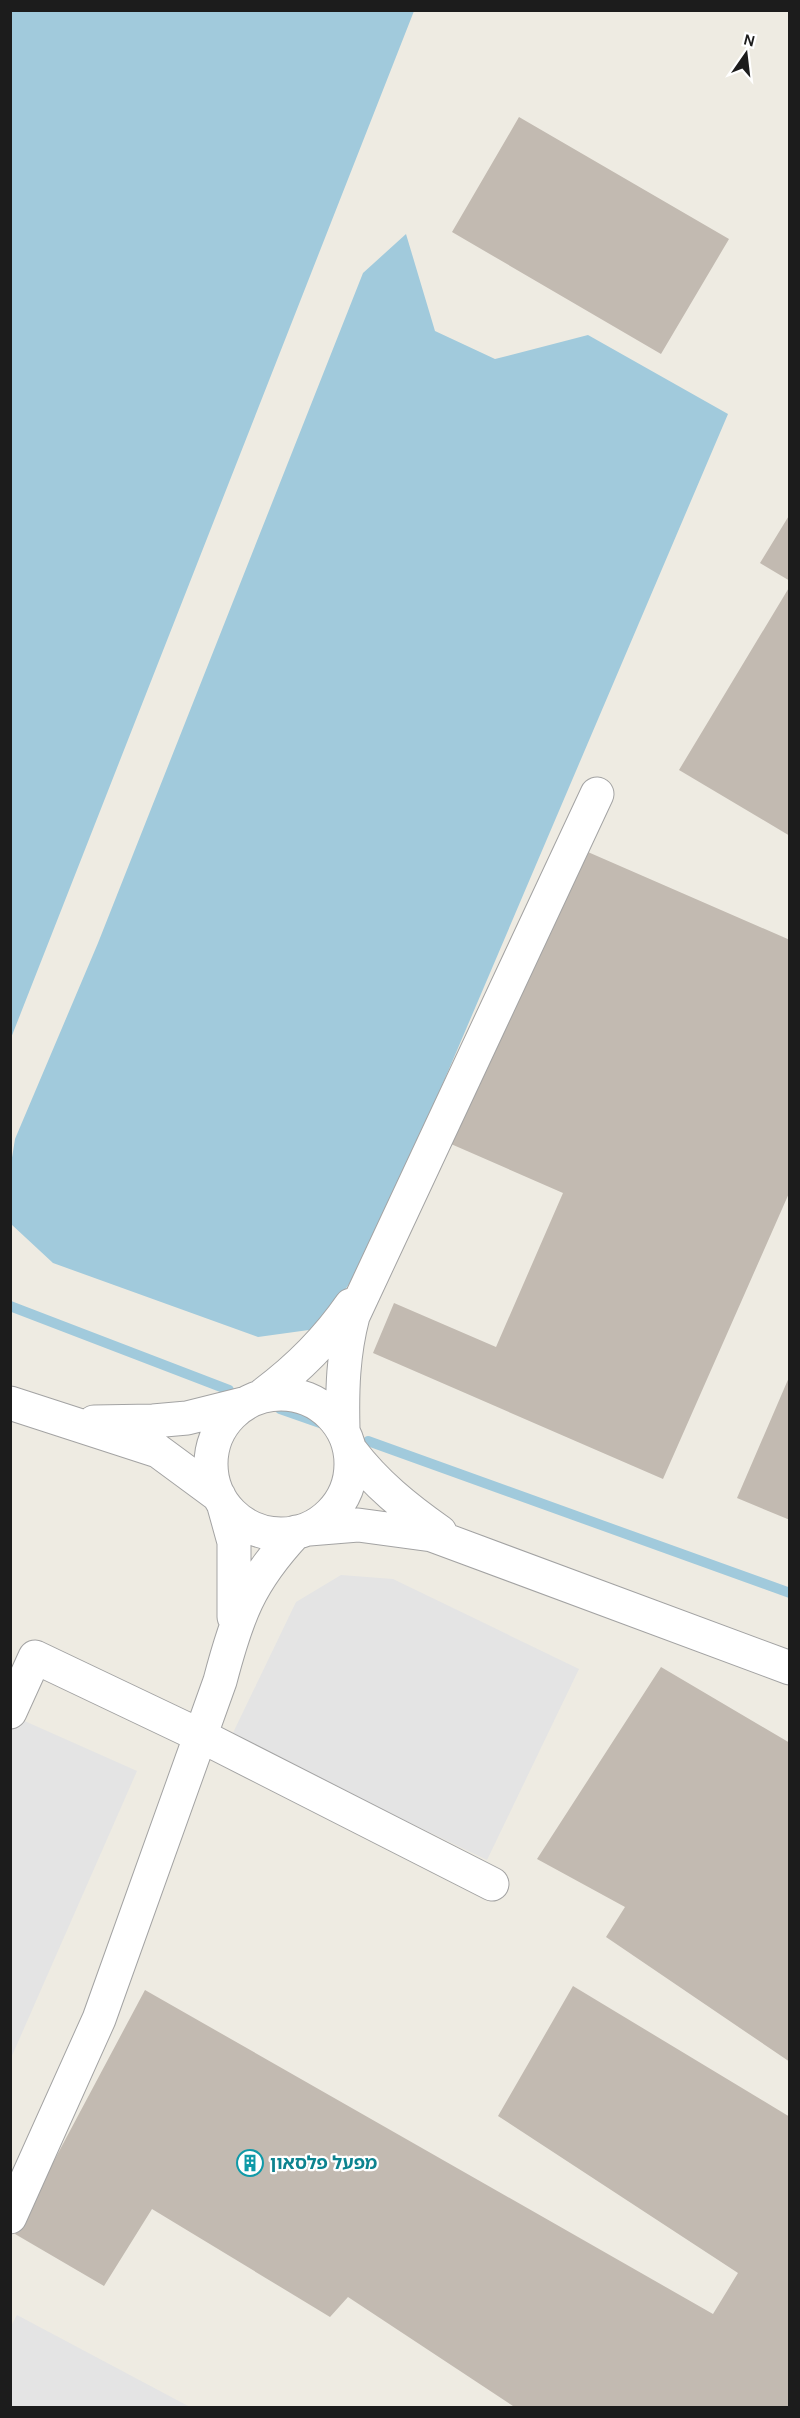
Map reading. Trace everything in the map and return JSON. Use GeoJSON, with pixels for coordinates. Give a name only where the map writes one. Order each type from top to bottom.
{"type":"FeatureCollection","features":[{"type":"Feature","properties":{"kind":"street"},"geometry":{"type":"LineString","coordinates":[[10,2217],[99,2019],[220,1681],[233,1631],[251,1589],[272,1558],[303,1530],[330,1516],[344,1497],[352,1474],[342,1396],[345,1347],[353,1316],[597,794]]}},
{"type":"Feature","properties":{"kind":"street"},"geometry":{"type":"LineString","coordinates":[[233,1631],[234,1542],[221,1501],[213,1485],[210,1462],[214,1440],[225,1420],[297,1369],[337,1326],[374,1271]]}},
{"type":"Feature","properties":{"kind":"street"},"geometry":{"type":"LineString","coordinates":[[62,1421],[153,1421],[187,1418],[253,1399],[287,1393],[310,1398],[329,1411],[371,1477],[410,1511],[443,1534],[471,1548]]}},
{"type":"Feature","properties":{"kind":"street"},"geometry":{"type":"LineString","coordinates":[[10,1403],[158,1451],[221,1501],[241,1522],[262,1532],[286,1534],[357,1524],[432,1535],[789,1668]]}},
{"type":"Feature","properties":{"kind":"street"},"geometry":{"type":"LineString","coordinates":[[10,1712],[35,1657],[201,1736],[492,1884]]}},
{"type":"Feature","properties":{"kind":"shaded area"},"geometry":{"type":"Polygon","coordinates":[[[341,1575],[393,1579],[579,1669],[487,1860],[231,1737],[296,1602],[341,1575]]]}},
{"type":"Feature","properties":{"kind":"shaded area"},"geometry":{"type":"Polygon","coordinates":[[[11,1715],[137,1771],[11,2058],[11,1715]]]}},
{"type":"Feature","properties":{"kind":"shaded area"},"geometry":{"type":"Polygon","coordinates":[[[17,2315],[190,2407],[11,2407],[11,2326],[17,2315]]]}},
{"type":"Feature","properties":{"kind":"water"},"geometry":{"type":"Polygon","coordinates":[[[10,11],[414,11],[11,1038],[10,11]]]}},
{"type":"Feature","properties":{"kind":"water"},"geometry":{"type":"Polygon","coordinates":[[[406,234],[435,331],[495,359],[588,335],[728,414],[369,1257],[316,1329],[258,1337],[53,1263],[11,1224],[11,1164],[15,1139],[98,943],[363,273],[406,234]]]}},
{"type":"Feature","properties":{"kind":"building"},"geometry":{"type":"Polygon","coordinates":[[[519,117],[729,239],[661,354],[452,232],[519,117]]]}},
{"type":"Feature","properties":{"kind":"building"},"geometry":{"type":"Polygon","coordinates":[[[790,514],[790,581],[760,563],[790,514]]]}},
{"type":"Feature","properties":{"kind":"building"},"geometry":{"type":"Polygon","coordinates":[[[790,586],[790,836],[679,770],[790,586]]]}},
{"type":"Feature","properties":{"kind":"building"},"geometry":{"type":"Polygon","coordinates":[[[581,849],[790,940],[790,1191],[663,1479],[373,1353],[394,1303],[496,1347],[563,1193],[451,1144],[581,849]]]}},
{"type":"Feature","properties":{"kind":"building"},"geometry":{"type":"Polygon","coordinates":[[[790,1375],[790,1520],[737,1498],[790,1375]]]}},
{"type":"Feature","properties":{"kind":"building"},"geometry":{"type":"Polygon","coordinates":[[[661,1667],[790,1743],[790,2062],[606,1937],[625,1907],[537,1859],[661,1667]]]}},
{"type":"Feature","properties":{"kind":"building","name":"מפעל פלסאון"},"geometry":{"type":"Polygon","coordinates":[[[573,1986],[790,2117],[790,2408],[516,2408],[348,2297],[330,2317],[152,2209],[104,2286],[15,2234],[145,1990],[713,2314],[738,2273],[498,2116],[573,1986]]]}},
{"type":"Feature","properties":{"kind":"waterway"},"geometry":{"type":"LineString","coordinates":[[10,1306],[229,1390]]}},
{"type":"Feature","properties":{"kind":"waterway"},"geometry":{"type":"LineString","coordinates":[[280,1409],[320,1423]]}},
{"type":"Feature","properties":{"kind":"waterway"},"geometry":{"type":"LineString","coordinates":[[368,1441],[790,1593]]}},
{"type":"Feature","properties":{"kind":"place","name":"מפעל פלסאון"},"geometry":{"type":"Point","coordinates":[250,2163]}}]}
